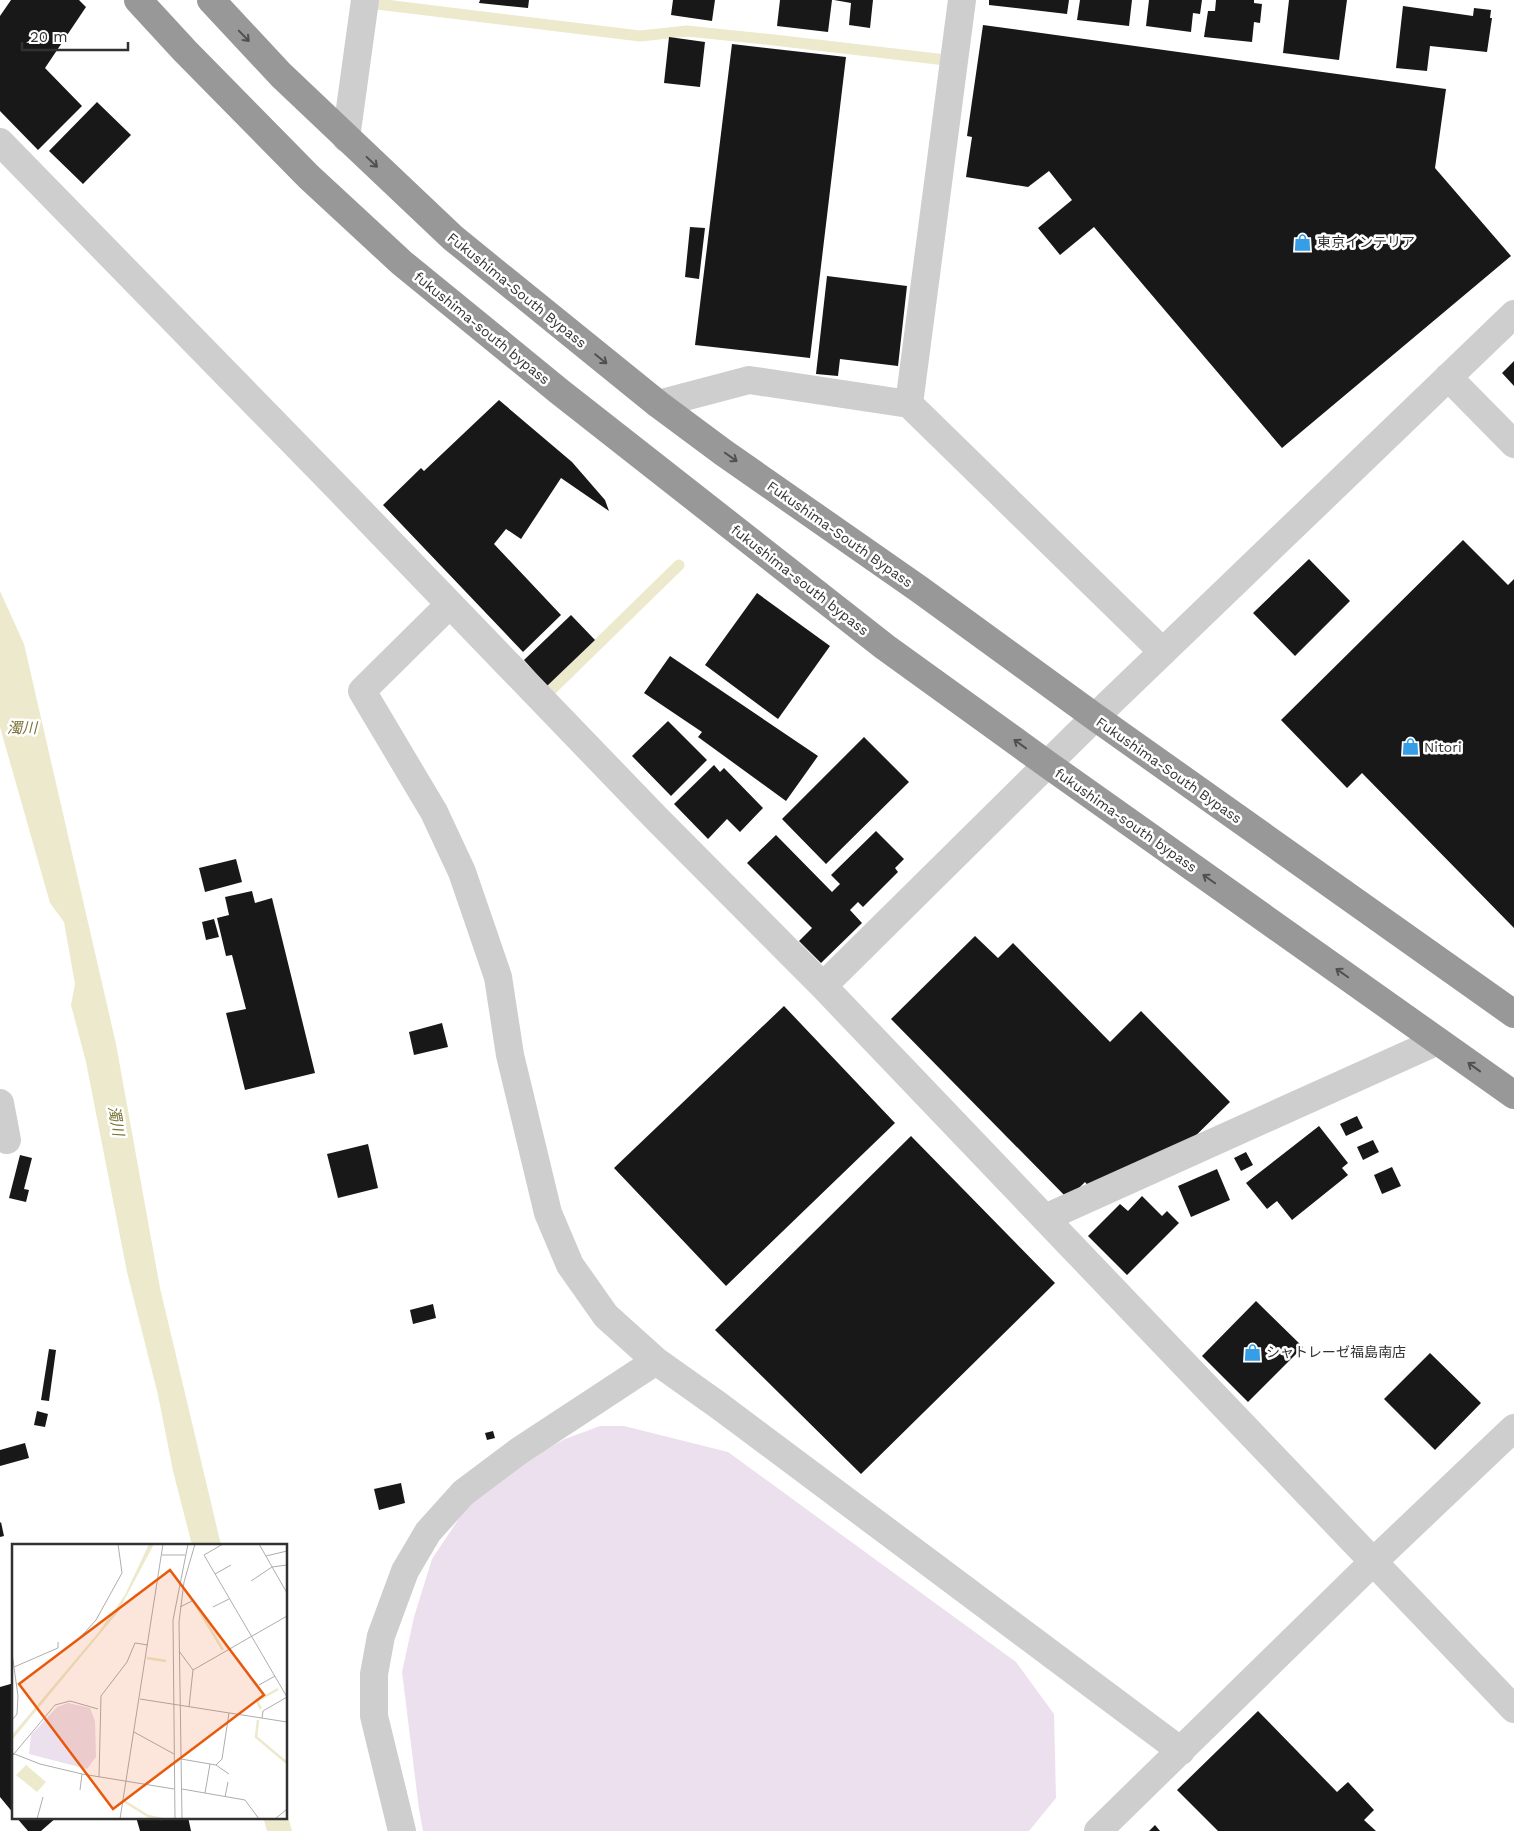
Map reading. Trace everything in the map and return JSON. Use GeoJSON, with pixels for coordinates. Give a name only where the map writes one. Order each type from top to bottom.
{"type":"FeatureCollection","features":[{"type":"Feature","properties":{"kind":"highway","name":"fukushima-south bypass"},"geometry":{"type":"LineString","coordinates":[[138,0],[185,51],[302,170],[402,263],[560,392],[885,647],[1514,1095]]}},
{"type":"Feature","properties":{"kind":"highway","name":"Fukushima-South Bypass"},"geometry":{"type":"LineString","coordinates":[[211,0],[281,75],[452,238],[658,404],[732,459],[919,589],[1095,717],[1514,1014]]}},
{"type":"Feature","properties":{"kind":"street"},"geometry":{"type":"LineString","coordinates":[[346,138],[365,0]]}},
{"type":"Feature","properties":{"kind":"street"},"geometry":{"type":"LineString","coordinates":[[909,404],[962,0]]}},
{"type":"Feature","properties":{"kind":"street"},"geometry":{"type":"LineString","coordinates":[[0,142],[650,811],[823,986],[1514,1709]]}},
{"type":"Feature","properties":{"kind":"street"},"geometry":{"type":"LineString","coordinates":[[823,986],[1095,717],[1514,314]]}},
{"type":"Feature","properties":{"kind":"street"},"geometry":{"type":"LineString","coordinates":[[1448,377],[1514,444]]}},
{"type":"Feature","properties":{"kind":"street"},"geometry":{"type":"LineString","coordinates":[[658,404],[749,380],[909,404],[1163,652]]}},
{"type":"Feature","properties":{"kind":"street"},"geometry":{"type":"LineString","coordinates":[[450,604],[362,691],[434,812],[462,872],[498,977],[510,1055],[548,1213],[570,1265],[606,1316],[656,1361],[1181,1750]]}},
{"type":"Feature","properties":{"kind":"street"},"geometry":{"type":"LineString","coordinates":[[1045,1218],[1438,1041]]}},
{"type":"Feature","properties":{"kind":"street"},"geometry":{"type":"LineString","coordinates":[[0,1103],[7,1140]]}},
{"type":"Feature","properties":{"kind":"street"},"geometry":{"type":"LineString","coordinates":[[402,1831],[374,1716],[374,1674],[381,1636],[405,1571],[428,1532],[463,1493],[519,1450],[656,1361]]}},
{"type":"Feature","properties":{"kind":"street"},"geometry":{"type":"LineString","coordinates":[[1098,1831],[1373,1562],[1514,1428]]}},
{"type":"Feature","properties":{"kind":"shaded area"},"geometry":{"type":"Polygon","coordinates":[[[600,1426],[624,1426],[728,1452],[1016,1662],[1054,1714],[1056,1798],[1029,1831],[423,1831],[402,1672],[414,1617],[432,1559],[464,1511],[503,1473],[565,1439],[600,1426]]]}},
{"type":"Feature","properties":{"kind":"water","name":"濁川"},"geometry":{"type":"Polygon","coordinates":[[[0,591],[24,644],[116,1044],[160,1288],[221,1544],[192,1544],[173,1471],[158,1395],[127,1272],[86,1062],[71,1005],[75,984],[64,922],[50,903],[0,727],[0,591]]]}},
{"type":"Feature","properties":{"kind":"water"},"geometry":{"type":"Polygon","coordinates":[[[288,1817],[292,1831],[267,1831],[263,1818],[288,1817]]]}},
{"type":"Feature","properties":{"kind":"building"},"geometry":{"type":"Polygon","coordinates":[[[11,0],[79,0],[86,7],[45,68],[82,106],[38,150],[0,111],[0,16],[11,0]]]}},
{"type":"Feature","properties":{"kind":"building"},"geometry":{"type":"Polygon","coordinates":[[[480,0],[529,0],[528,8],[479,3],[480,0]]]}},
{"type":"Feature","properties":{"kind":"building"},"geometry":{"type":"Polygon","coordinates":[[[673,0],[715,0],[712,21],[671,15],[673,0]]]}},
{"type":"Feature","properties":{"kind":"building"},"geometry":{"type":"Polygon","coordinates":[[[780,0],[832,0],[828,32],[777,26],[780,0]]]}},
{"type":"Feature","properties":{"kind":"building"},"geometry":{"type":"Polygon","coordinates":[[[834,0],[873,0],[870,28],[849,25],[851,3],[834,0]]]}},
{"type":"Feature","properties":{"kind":"building"},"geometry":{"type":"Polygon","coordinates":[[[989,0],[1069,0],[1067,14],[989,5],[989,0]]]}},
{"type":"Feature","properties":{"kind":"building"},"geometry":{"type":"Polygon","coordinates":[[[1080,0],[1132,0],[1129,26],[1077,20],[1080,0]]]}},
{"type":"Feature","properties":{"kind":"building"},"geometry":{"type":"Polygon","coordinates":[[[1149,0],[1202,0],[1200,14],[1193,13],[1191,32],[1146,26],[1149,0]]]}},
{"type":"Feature","properties":{"kind":"building"},"geometry":{"type":"Polygon","coordinates":[[[1216,0],[1254,0],[1254,3],[1262,4],[1260,23],[1254,22],[1252,42],[1204,37],[1208,11],[1215,11],[1216,0]]]}},
{"type":"Feature","properties":{"kind":"building"},"geometry":{"type":"Polygon","coordinates":[[[1289,0],[1347,0],[1339,60],[1283,53],[1289,0]]]}},
{"type":"Feature","properties":{"kind":"building"},"geometry":{"type":"Polygon","coordinates":[[[1403,6],[1473,16],[1474,8],[1491,10],[1490,18],[1492,18],[1487,52],[1430,46],[1427,71],[1396,68],[1403,6]]]}},
{"type":"Feature","properties":{"kind":"building","name":"東京インテリア"},"geometry":{"type":"Polygon","coordinates":[[[983,25],[1446,89],[1435,168],[1511,256],[1282,448],[1094,227],[1060,255],[1038,228],[1072,200],[1049,171],[1028,187],[966,177],[972,137],[967,136],[983,25]]]}},
{"type":"Feature","properties":{"kind":"building"},"geometry":{"type":"Polygon","coordinates":[[[669,37],[705,42],[700,87],[664,83],[669,37]]]}},
{"type":"Feature","properties":{"kind":"building"},"geometry":{"type":"Polygon","coordinates":[[[732,44],[846,57],[810,358],[695,345],[732,44]]]}},
{"type":"Feature","properties":{"kind":"building"},"geometry":{"type":"Polygon","coordinates":[[[97,102],[131,135],[83,184],[49,151],[97,102]]]}},
{"type":"Feature","properties":{"kind":"building"},"geometry":{"type":"Polygon","coordinates":[[[690,227],[705,228],[699,279],[685,277],[690,227]]]}},
{"type":"Feature","properties":{"kind":"building"},"geometry":{"type":"Polygon","coordinates":[[[827,276],[907,286],[898,366],[840,359],[838,376],[816,374],[827,276]]]}},
{"type":"Feature","properties":{"kind":"building"},"geometry":{"type":"Polygon","coordinates":[[[1514,361],[1514,386],[1502,373],[1514,361]]]}},
{"type":"Feature","properties":{"kind":"building"},"geometry":{"type":"Polygon","coordinates":[[[499,400],[572,462],[605,500],[609,511],[561,478],[521,539],[506,529],[494,544],[561,615],[523,652],[383,505],[421,468],[424,471],[499,400]]]}},
{"type":"Feature","properties":{"kind":"building","name":"Nitori"},"geometry":{"type":"Polygon","coordinates":[[[1463,540],[1508,585],[1514,579],[1514,928],[1362,773],[1347,788],[1281,720],[1463,540]]]}},
{"type":"Feature","properties":{"kind":"building"},"geometry":{"type":"Polygon","coordinates":[[[1309,559],[1350,601],[1295,656],[1253,613],[1309,559]]]}},
{"type":"Feature","properties":{"kind":"building"},"geometry":{"type":"Polygon","coordinates":[[[757,593],[830,646],[778,719],[705,665],[757,593]]]}},
{"type":"Feature","properties":{"kind":"building"},"geometry":{"type":"Polygon","coordinates":[[[571,615],[595,640],[547,686],[524,660],[571,615]]]}},
{"type":"Feature","properties":{"kind":"building"},"geometry":{"type":"Polygon","coordinates":[[[670,656],[818,756],[786,801],[698,737],[702,732],[644,693],[670,656]]]}},
{"type":"Feature","properties":{"kind":"building"},"geometry":{"type":"Polygon","coordinates":[[[668,721],[707,760],[671,796],[632,756],[668,721]]]}},
{"type":"Feature","properties":{"kind":"building"},"geometry":{"type":"Polygon","coordinates":[[[864,737],[909,782],[826,864],[782,819],[864,737]]]}},
{"type":"Feature","properties":{"kind":"building"},"geometry":{"type":"Polygon","coordinates":[[[714,765],[720,772],[724,768],[763,808],[740,832],[727,819],[708,839],[674,804],[714,765]]]}},
{"type":"Feature","properties":{"kind":"building"},"geometry":{"type":"Polygon","coordinates":[[[876,831],[904,859],[895,868],[898,872],[863,907],[858,902],[850,910],[862,923],[821,963],[799,941],[812,928],[747,863],[776,835],[832,892],[840,884],[831,875],[876,831]]]}},
{"type":"Feature","properties":{"kind":"building"},"geometry":{"type":"Polygon","coordinates":[[[236,859],[242,882],[205,892],[199,868],[236,859]]]}},
{"type":"Feature","properties":{"kind":"building"},"geometry":{"type":"Polygon","coordinates":[[[252,891],[255,903],[272,898],[315,1073],[245,1090],[226,1013],[246,1009],[232,955],[226,956],[217,918],[229,915],[225,897],[252,891]]]}},
{"type":"Feature","properties":{"kind":"building"},"geometry":{"type":"Polygon","coordinates":[[[214,919],[219,937],[206,940],[202,922],[214,919]]]}},
{"type":"Feature","properties":{"kind":"building"},"geometry":{"type":"Polygon","coordinates":[[[975,936],[998,958],[1013,943],[1110,1042],[1141,1011],[1230,1102],[1182,1149],[1090,1188],[1085,1182],[1068,1199],[891,1019],[975,936]]]}},
{"type":"Feature","properties":{"kind":"building"},"geometry":{"type":"Polygon","coordinates":[[[784,1006],[895,1123],[726,1286],[614,1168],[784,1006]]]}},
{"type":"Feature","properties":{"kind":"building"},"geometry":{"type":"Polygon","coordinates":[[[442,1023],[448,1047],[414,1055],[409,1032],[442,1023]]]}},
{"type":"Feature","properties":{"kind":"building"},"geometry":{"type":"Polygon","coordinates":[[[1357,1116],[1363,1128],[1346,1136],[1340,1124],[1357,1116]]]}},
{"type":"Feature","properties":{"kind":"building"},"geometry":{"type":"Polygon","coordinates":[[[1319,1126],[1348,1163],[1342,1168],[1348,1175],[1292,1220],[1277,1201],[1267,1209],[1246,1183],[1319,1126]]]}},
{"type":"Feature","properties":{"kind":"building"},"geometry":{"type":"Polygon","coordinates":[[[911,1136],[1055,1283],[861,1474],[715,1330],[911,1136]]]}},
{"type":"Feature","properties":{"kind":"building"},"geometry":{"type":"Polygon","coordinates":[[[1373,1140],[1379,1152],[1363,1160],[1357,1147],[1373,1140]]]}},
{"type":"Feature","properties":{"kind":"building"},"geometry":{"type":"Polygon","coordinates":[[[368,1144],[378,1188],[338,1198],[327,1154],[368,1144]]]}},
{"type":"Feature","properties":{"kind":"building"},"geometry":{"type":"Polygon","coordinates":[[[1246,1152],[1253,1165],[1241,1171],[1234,1158],[1246,1152]]]}},
{"type":"Feature","properties":{"kind":"building"},"geometry":{"type":"Polygon","coordinates":[[[20,1155],[32,1158],[24,1189],[29,1190],[26,1202],[9,1198],[20,1155]]]}},
{"type":"Feature","properties":{"kind":"building"},"geometry":{"type":"Polygon","coordinates":[[[1392,1167],[1401,1186],[1382,1194],[1374,1175],[1392,1167]]]}},
{"type":"Feature","properties":{"kind":"building"},"geometry":{"type":"Polygon","coordinates":[[[1217,1169],[1230,1200],[1191,1217],[1178,1186],[1217,1169]]]}},
{"type":"Feature","properties":{"kind":"building"},"geometry":{"type":"Polygon","coordinates":[[[1142,1196],[1162,1216],[1167,1211],[1179,1223],[1127,1275],[1088,1236],[1120,1204],[1128,1211],[1142,1196]]]}},
{"type":"Feature","properties":{"kind":"building","name":"シャトレーゼ福島南店"},"geometry":{"type":"Polygon","coordinates":[[[1256,1301],[1303,1347],[1248,1402],[1202,1356],[1256,1301]]]}},
{"type":"Feature","properties":{"kind":"building"},"geometry":{"type":"Polygon","coordinates":[[[433,1304],[436,1318],[413,1324],[410,1310],[433,1304]]]}},
{"type":"Feature","properties":{"kind":"building"},"geometry":{"type":"Polygon","coordinates":[[[49,1349],[56,1350],[49,1401],[41,1400],[49,1349]]]}},
{"type":"Feature","properties":{"kind":"building"},"geometry":{"type":"Polygon","coordinates":[[[1430,1353],[1481,1403],[1435,1450],[1384,1399],[1430,1353]]]}},
{"type":"Feature","properties":{"kind":"building"},"geometry":{"type":"Polygon","coordinates":[[[37,1411],[48,1414],[45,1427],[34,1425],[37,1411]]]}},
{"type":"Feature","properties":{"kind":"building"},"geometry":{"type":"Polygon","coordinates":[[[493,1431],[495,1438],[487,1440],[485,1433],[493,1431]]]}},
{"type":"Feature","properties":{"kind":"building"},"geometry":{"type":"Polygon","coordinates":[[[25,1443],[29,1458],[0,1466],[0,1450],[25,1443]]]}},
{"type":"Feature","properties":{"kind":"building"},"geometry":{"type":"Polygon","coordinates":[[[401,1483],[405,1503],[379,1510],[374,1489],[401,1483]]]}},
{"type":"Feature","properties":{"kind":"building"},"geometry":{"type":"Polygon","coordinates":[[[0,1523],[4,1536],[0,1537],[0,1523]]]}},
{"type":"Feature","properties":{"kind":"building"},"geometry":{"type":"Polygon","coordinates":[[[12,1684],[12,1812],[0,1797],[0,1687],[12,1684]]]}},
{"type":"Feature","properties":{"kind":"building"},"geometry":{"type":"Polygon","coordinates":[[[1258,1711],[1337,1792],[1348,1782],[1374,1810],[1364,1820],[1376,1831],[1218,1831],[1177,1790],[1258,1711]]]}},
{"type":"Feature","properties":{"kind":"building"},"geometry":{"type":"Polygon","coordinates":[[[17,1818],[56,1818],[41,1831],[28,1831],[17,1818]]]}},
{"type":"Feature","properties":{"kind":"building"},"geometry":{"type":"Polygon","coordinates":[[[136,1818],[188,1818],[191,1831],[140,1831],[136,1818]]]}},
{"type":"Feature","properties":{"kind":"building"},"geometry":{"type":"Polygon","coordinates":[[[1155,1825],[1160,1831],[1149,1831],[1155,1825]]]}},
{"type":"Feature","properties":{"kind":"waterway"},"geometry":{"type":"LineString","coordinates":[[377,4],[640,36],[687,31],[946,60]]}},
{"type":"Feature","properties":{"kind":"waterway"},"geometry":{"type":"LineString","coordinates":[[546,695],[679,565]]}},
{"type":"Feature","properties":{"kind":"place","name":"東京インテリア"},"geometry":{"type":"Point","coordinates":[1303,242]}},
{"type":"Feature","properties":{"kind":"place","name":"Nitori"},"geometry":{"type":"Point","coordinates":[1410,747]}},
{"type":"Feature","properties":{"kind":"place","name":"シャトレーゼ福島南店"},"geometry":{"type":"Point","coordinates":[1252,1352]}}]}
